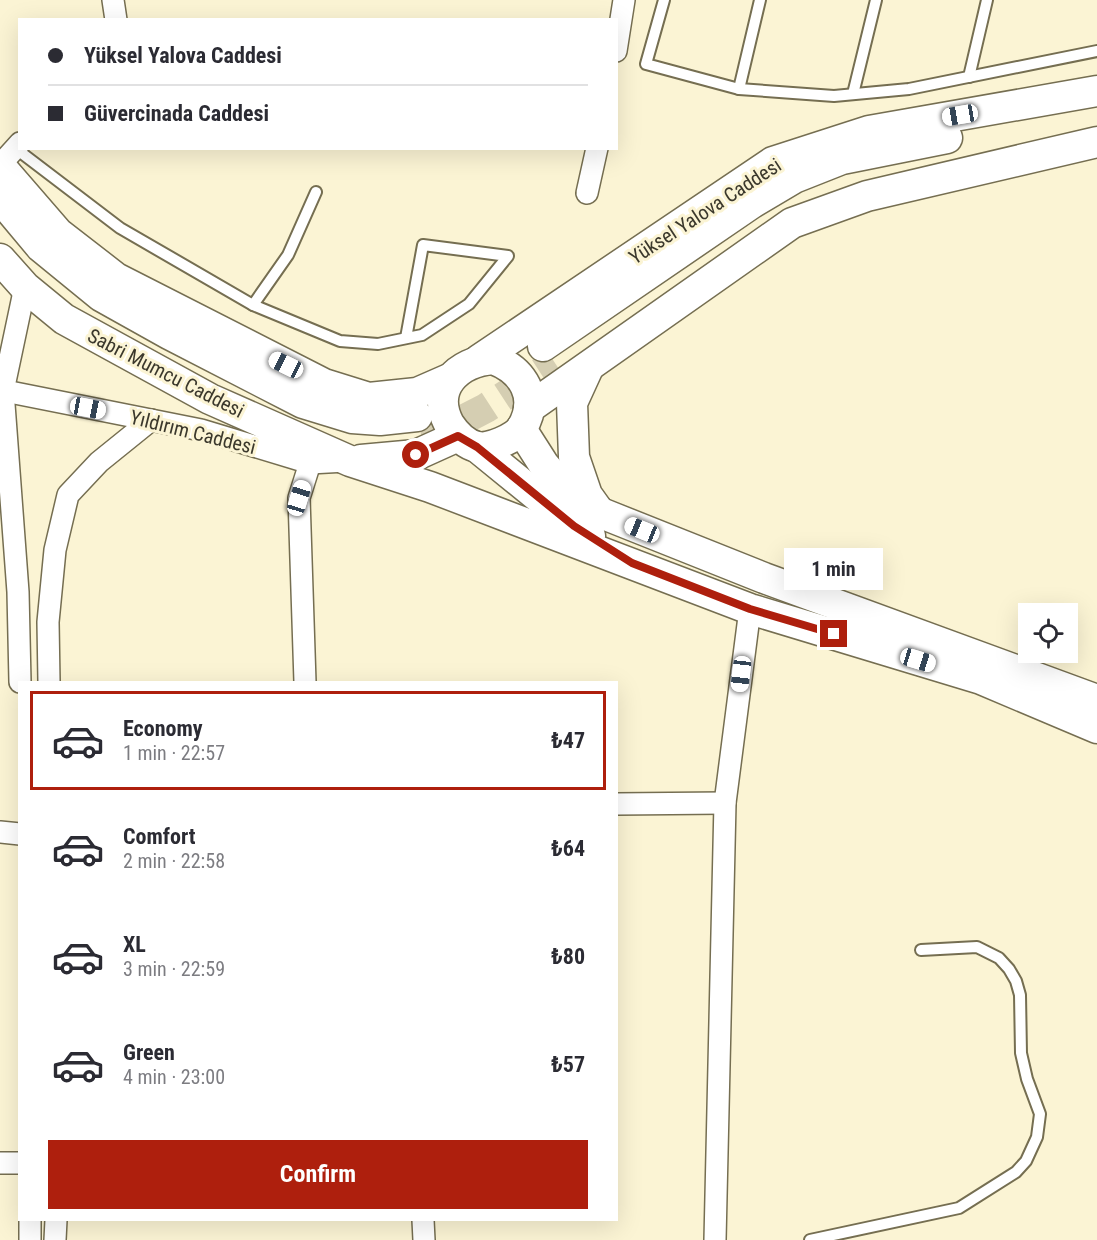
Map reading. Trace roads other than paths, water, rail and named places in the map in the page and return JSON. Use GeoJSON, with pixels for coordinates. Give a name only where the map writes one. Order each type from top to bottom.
{"type":"FeatureCollection","features":[{"type":"Feature","properties":{"kind":"main road"},"geometry":{"type":"LineString","coordinates":[[1097,91],[1062,114],[842,159],[794,178],[752,203],[549,354],[796,198],[837,182],[1097,136]]}},
{"type":"Feature","properties":{"kind":"main road","name":"Yüksel Yalova Caddesi"},"geometry":{"type":"LineString","coordinates":[[478,360],[773,162],[869,131],[1097,91]]}},
{"type":"Feature","properties":{"kind":"main road"},"geometry":{"type":"LineString","coordinates":[[350,461],[416,455],[468,442],[494,445],[510,438],[525,418],[588,367],[792,223],[867,195],[1097,142]]}},
{"type":"Feature","properties":{"kind":"main road"},"geometry":{"type":"LineString","coordinates":[[9,156],[58,233],[116,278],[173,309],[324,384],[369,398],[417,393],[449,379],[478,360],[493,359],[507,364],[518,372],[528,392],[525,418],[544,465],[567,492],[601,513],[764,578],[1096,704]]}},
{"type":"Feature","properties":{"kind":"main road"},"geometry":{"type":"LineString","coordinates":[[0,198],[40,247],[101,296],[169,334],[303,403],[352,418],[419,425],[374,439],[321,429],[122,331],[68,293],[0,231]]}},
{"type":"Feature","properties":{"kind":"main road","name":"Sabri Mumcu Caddesi"},"geometry":{"type":"LineString","coordinates":[[0,259],[25,287],[64,319],[210,399],[350,461],[430,487],[632,563]]}},
{"type":"Feature","properties":{"kind":"main road"},"geometry":{"type":"LineString","coordinates":[[588,367],[572,403],[574,457],[587,495],[601,513]]}},
{"type":"Feature","properties":{"kind":"main road"},"geometry":{"type":"LineString","coordinates":[[449,379],[442,398],[445,416],[468,442],[574,526],[632,563],[750,609],[981,679],[1096,704]]}},
{"type":"Feature","properties":{"kind":"street"},"geometry":{"type":"LineString","coordinates":[[113,0],[116,18]]}},
{"type":"Feature","properties":{"kind":"street"},"geometry":{"type":"LineString","coordinates":[[618,38],[624,0]]}},
{"type":"Feature","properties":{"kind":"street"},"geometry":{"type":"LineString","coordinates":[[587,193],[597,150]]}},
{"type":"Feature","properties":{"kind":"street"},"geometry":{"type":"LineString","coordinates":[[21,681],[18,592],[1,391],[25,287]]}},
{"type":"Feature","properties":{"kind":"street","name":"Yıldırım Caddesi"},"geometry":{"type":"LineString","coordinates":[[1,391],[201,430],[310,463],[350,461]]}},
{"type":"Feature","properties":{"kind":"street"},"geometry":{"type":"LineString","coordinates":[[49,681],[48,622],[55,550],[68,495],[99,462],[151,420]]}},
{"type":"Feature","properties":{"kind":"street"},"geometry":{"type":"LineString","coordinates":[[305,681],[299,498],[310,463]]}},
{"type":"Feature","properties":{"kind":"street"},"geometry":{"type":"LineString","coordinates":[[0,570],[48,622]]}},
{"type":"Feature","properties":{"kind":"street"},"geometry":{"type":"LineString","coordinates":[[715,1240],[725,803],[750,609]]}},
{"type":"Feature","properties":{"kind":"street"},"geometry":{"type":"LineString","coordinates":[[618,804],[725,803]]}},
{"type":"Feature","properties":{"kind":"street"},"geometry":{"type":"LineString","coordinates":[[0,832],[18,834]]}},
{"type":"Feature","properties":{"kind":"street"},"geometry":{"type":"LineString","coordinates":[[0,1162],[18,1163]]}},
{"type":"Feature","properties":{"kind":"street"},"geometry":{"type":"LineString","coordinates":[[30,1221],[30,1240]]}},
{"type":"Feature","properties":{"kind":"street"},"geometry":{"type":"LineString","coordinates":[[55,1240],[56,1221]]}},
{"type":"Feature","properties":{"kind":"street"},"geometry":{"type":"LineString","coordinates":[[423,1221],[424,1240]]}},
{"type":"Feature","properties":{"kind":"lane"},"geometry":{"type":"LineString","coordinates":[[664,0],[646,64],[739,89],[834,96],[909,89],[1097,51]]}},
{"type":"Feature","properties":{"kind":"lane"},"geometry":{"type":"LineString","coordinates":[[739,89],[760,0]]}},
{"type":"Feature","properties":{"kind":"lane"},"geometry":{"type":"LineString","coordinates":[[853,94],[876,0]]}},
{"type":"Feature","properties":{"kind":"lane"},"geometry":{"type":"LineString","coordinates":[[969,77],[987,0]]}},
{"type":"Feature","properties":{"kind":"lane"},"geometry":{"type":"LineString","coordinates":[[9,156],[120,228],[253,304],[340,341],[378,344],[422,335],[469,304],[507,256],[423,245],[406,338]]}},
{"type":"Feature","properties":{"kind":"lane"},"geometry":{"type":"LineString","coordinates":[[253,304],[288,255],[316,192]]}},
{"type":"Feature","properties":{"kind":"lane"},"geometry":{"type":"LineString","coordinates":[[810,1240],[959,1208],[1016,1172],[1026,1161],[1035,1143],[1040,1114],[1027,1079],[1022,1053],[1020,995],[1009,969],[999,958],[977,947],[921,951]]}},
{"type":"Feature","properties":{"kind":"tunnel"},"geometry":{"type":"LineString","coordinates":[[421,434],[459,422],[486,408],[555,363]]}}]}
